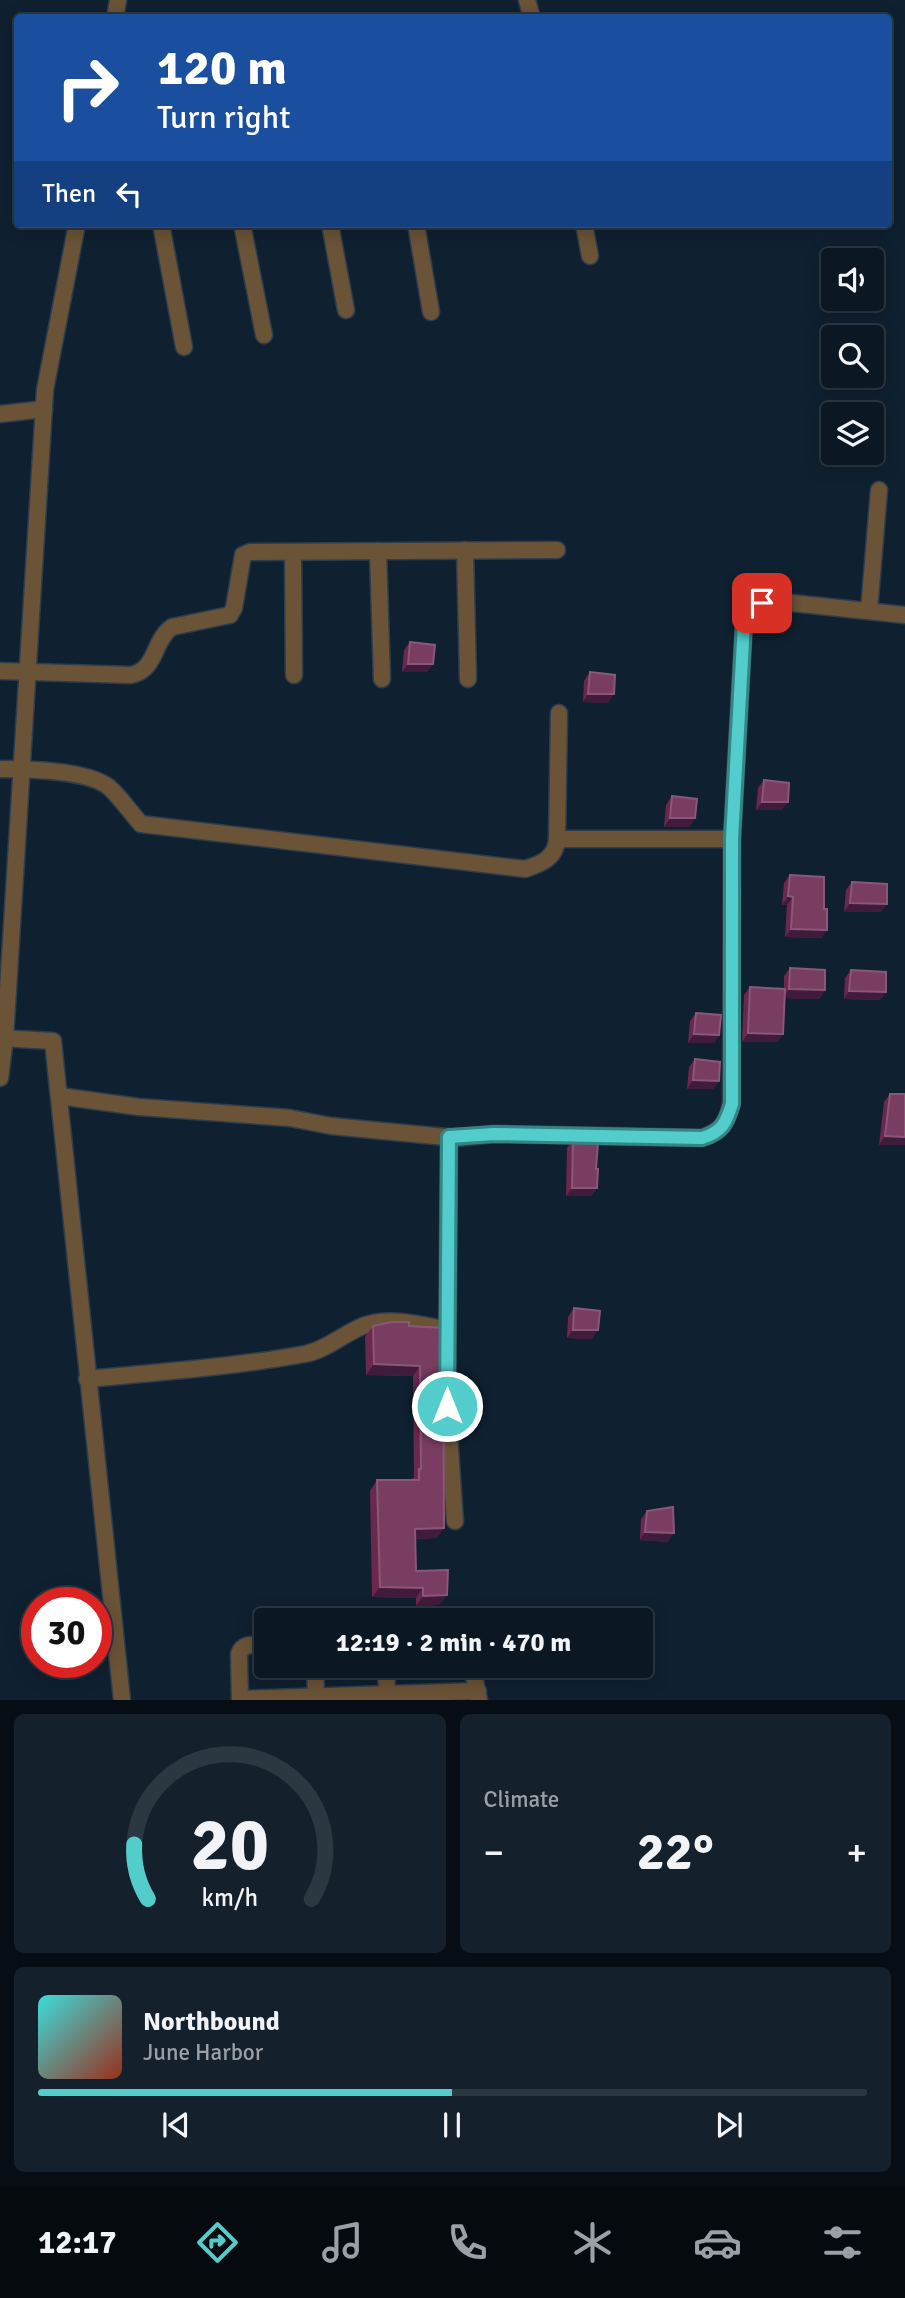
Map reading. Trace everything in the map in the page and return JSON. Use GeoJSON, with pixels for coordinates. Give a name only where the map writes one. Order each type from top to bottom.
{"type":"FeatureCollection","features":[{"type":"Feature","properties":{"kind":"street"},"geometry":{"type":"LineString","coordinates":[[0,1078],[5,950],[22,769],[45,390],[76,228]]}},
{"type":"Feature","properties":{"kind":"street"},"geometry":{"type":"LineString","coordinates":[[162,228],[184,347]]}},
{"type":"Feature","properties":{"kind":"street"},"geometry":{"type":"LineString","coordinates":[[243,228],[264,335]]}},
{"type":"Feature","properties":{"kind":"street"},"geometry":{"type":"LineString","coordinates":[[331,228],[346,310]]}},
{"type":"Feature","properties":{"kind":"street"},"geometry":{"type":"LineString","coordinates":[[417,228],[431,312]]}},
{"type":"Feature","properties":{"kind":"street"},"geometry":{"type":"LineString","coordinates":[[585,228],[590,256]]}},
{"type":"Feature","properties":{"kind":"street"},"geometry":{"type":"LineString","coordinates":[[0,414],[44,409]]}},
{"type":"Feature","properties":{"kind":"street"},"geometry":{"type":"LineString","coordinates":[[869,611],[879,490]]}},
{"type":"Feature","properties":{"kind":"street"},"geometry":{"type":"LineString","coordinates":[[465,550],[468,679]]}},
{"type":"Feature","properties":{"kind":"street"},"geometry":{"type":"LineString","coordinates":[[0,671],[131,675],[141,673],[148,666],[165,632],[230,615],[234,608],[243,555],[250,552],[557,550]]}},
{"type":"Feature","properties":{"kind":"street"},"geometry":{"type":"LineString","coordinates":[[379,551],[382,679]]}},
{"type":"Feature","properties":{"kind":"street"},"geometry":{"type":"LineString","coordinates":[[293,552],[294,675]]}},
{"type":"Feature","properties":{"kind":"street"},"geometry":{"type":"LineString","coordinates":[[59,1096],[139,1107],[290,1118],[331,1126],[449,1137],[494,1134],[702,1138],[716,1134],[726,1124],[732,1104],[732,839],[744,623],[747,615],[762,603],[773,601],[905,615]]}},
{"type":"Feature","properties":{"kind":"street"},"geometry":{"type":"LineString","coordinates":[[0,769],[50,771],[95,780],[111,789],[141,824],[525,869],[539,865],[551,857],[557,848],[559,713]]}},
{"type":"Feature","properties":{"kind":"street"},"geometry":{"type":"LineString","coordinates":[[557,839],[732,839]]}},
{"type":"Feature","properties":{"kind":"street"},"geometry":{"type":"LineString","coordinates":[[3,1038],[53,1041],[122,1699]]}},
{"type":"Feature","properties":{"kind":"street"},"geometry":{"type":"LineString","coordinates":[[449,1137],[447,1406],[454,1521]]}},
{"type":"Feature","properties":{"kind":"street"},"geometry":{"type":"LineString","coordinates":[[87,1379],[206,1368],[309,1353],[363,1326],[382,1323],[407,1323],[447,1330]]}},
{"type":"Feature","properties":{"kind":"street"},"geometry":{"type":"LineString","coordinates":[[254,1645],[241,1648],[240,1699],[387,1694],[479,1695]]}},
{"type":"Feature","properties":{"kind":"street"},"geometry":{"type":"LineString","coordinates":[[315,1678],[316,1696]]}},
{"type":"Feature","properties":{"kind":"street"},"geometry":{"type":"LineString","coordinates":[[386,1678],[387,1694]]}},
{"type":"Feature","properties":{"kind":"building"},"geometry":{"type":"Polygon","coordinates":[[[410,642],[435,645],[433,664],[408,664],[410,642]]]}},
{"type":"Feature","properties":{"kind":"building"},"geometry":{"type":"Polygon","coordinates":[[[590,672],[615,675],[614,694],[588,694],[590,672]]]}},
{"type":"Feature","properties":{"kind":"building"},"geometry":{"type":"Polygon","coordinates":[[[764,780],[789,783],[788,802],[762,802],[764,780]]]}},
{"type":"Feature","properties":{"kind":"building"},"geometry":{"type":"Polygon","coordinates":[[[672,796],[697,799],[695,818],[670,818],[672,796]]]}},
{"type":"Feature","properties":{"kind":"building"},"geometry":{"type":"Polygon","coordinates":[[[790,875],[824,877],[827,930],[791,929],[793,897],[788,896],[790,875]]]}},
{"type":"Feature","properties":{"kind":"building"},"geometry":{"type":"Polygon","coordinates":[[[852,882],[887,884],[887,904],[850,903],[852,882]]]}},
{"type":"Feature","properties":{"kind":"building"},"geometry":{"type":"Polygon","coordinates":[[[790,968],[825,970],[825,990],[789,989],[790,968]]]}},
{"type":"Feature","properties":{"kind":"building"},"geometry":{"type":"Polygon","coordinates":[[[851,970],[886,972],[886,992],[849,991],[851,970]]]}},
{"type":"Feature","properties":{"kind":"building"},"geometry":{"type":"Polygon","coordinates":[[[750,987],[785,989],[783,1034],[748,1033],[750,987]]]}},
{"type":"Feature","properties":{"kind":"building"},"geometry":{"type":"Polygon","coordinates":[[[696,1013],[721,1015],[719,1035],[694,1034],[696,1013]]]}},
{"type":"Feature","properties":{"kind":"building"},"geometry":{"type":"Polygon","coordinates":[[[695,1059],[720,1062],[719,1081],[693,1080],[695,1059]]]}},
{"type":"Feature","properties":{"kind":"building"},"geometry":{"type":"Polygon","coordinates":[[[890,1094],[905,1094],[905,1137],[885,1136],[890,1094]]]}},
{"type":"Feature","properties":{"kind":"building"},"geometry":{"type":"Polygon","coordinates":[[[573,1140],[598,1143],[597,1188],[572,1188],[573,1140]]]}},
{"type":"Feature","properties":{"kind":"building"},"geometry":{"type":"Polygon","coordinates":[[[574,1308],[600,1311],[598,1330],[573,1330],[574,1308]]]}},
{"type":"Feature","properties":{"kind":"building"},"geometry":{"type":"Polygon","coordinates":[[[391,1322],[443,1328],[444,1528],[415,1529],[416,1571],[448,1570],[447,1595],[423,1596],[423,1588],[380,1587],[377,1480],[419,1480],[421,1469],[420,1366],[374,1364],[373,1326],[391,1322]]]}},
{"type":"Feature","properties":{"kind":"building"},"geometry":{"type":"Polygon","coordinates":[[[673,1507],[674,1533],[645,1532],[647,1511],[673,1507]]]}},
{"type":"Feature","properties":{"kind":"route"},"geometry":{"type":"LineString","coordinates":[[447,1406],[449,1137],[494,1134],[702,1138],[716,1134],[726,1124],[732,1104],[732,839],[744,623],[753,608],[762,603]]}}]}
